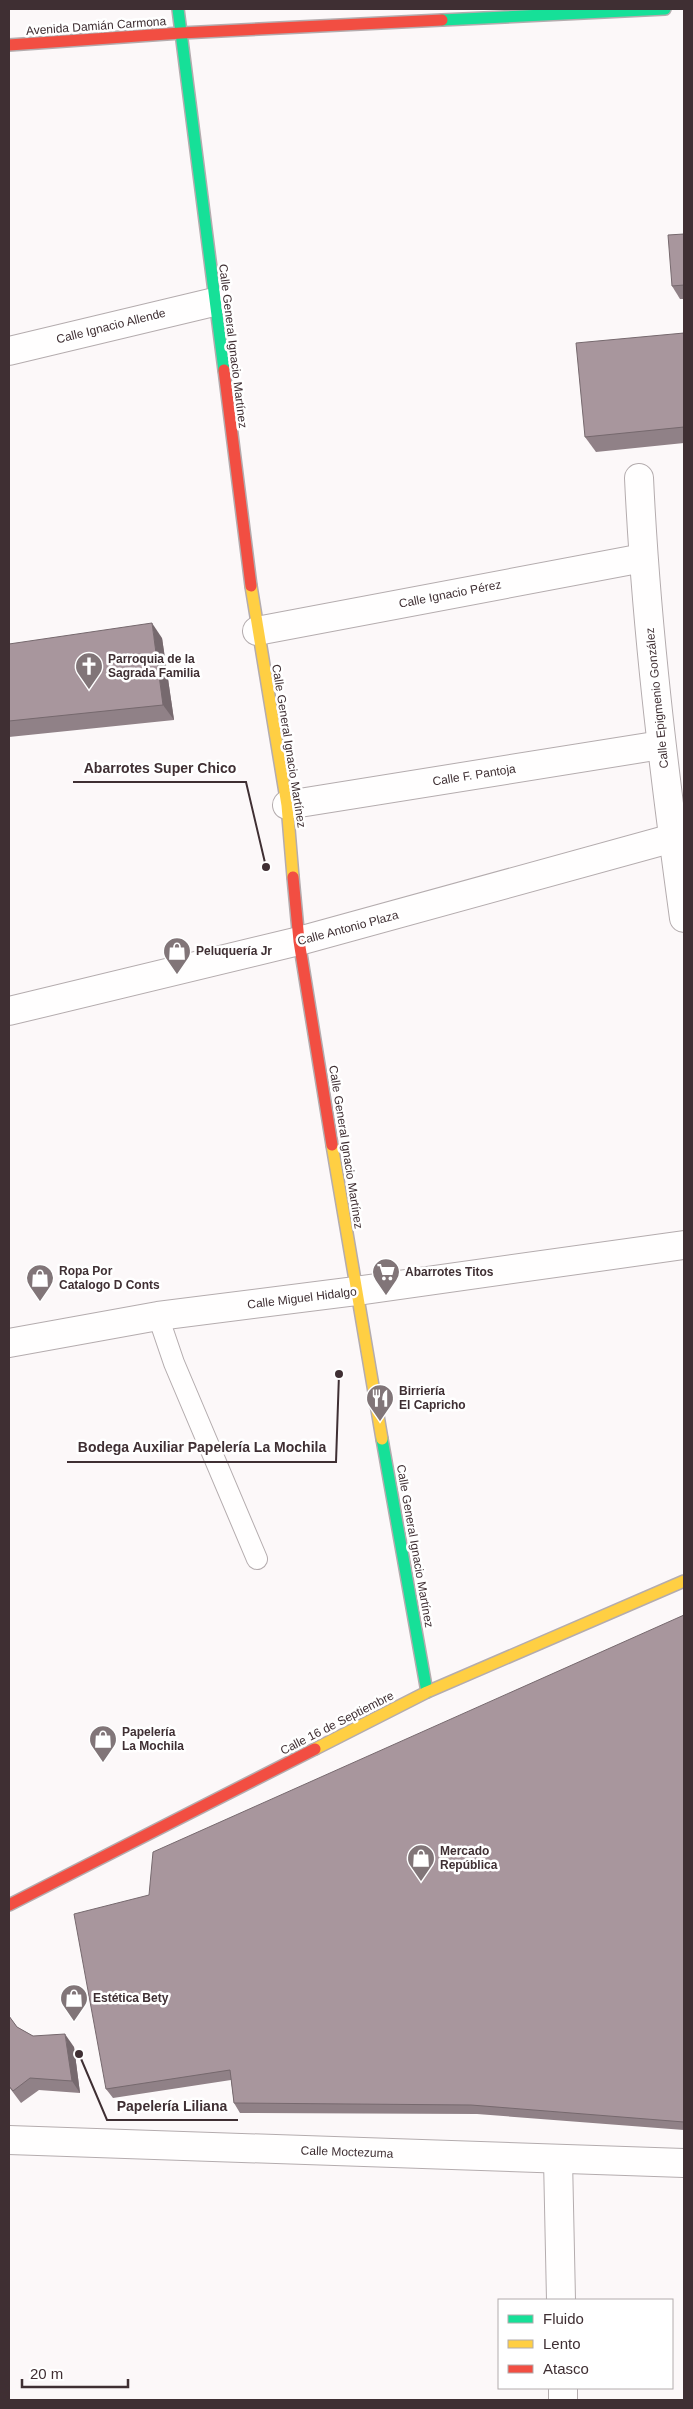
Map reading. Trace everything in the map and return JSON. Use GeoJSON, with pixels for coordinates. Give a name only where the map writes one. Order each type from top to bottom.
{"type":"FeatureCollection","features":[{"type":"Feature","properties":{"kind":"street","name":"Calle General Ignacio Martínez"},"geometry":{"type":"LineString","coordinates":[[178,9],[257,631],[287,805],[299,941],[356,1291],[427,1692]]}},
{"type":"Feature","properties":{"kind":"street","name":"Avenida Damián Carmona"},"geometry":{"type":"LineString","coordinates":[[9,46],[181,33],[665,9]]}},
{"type":"Feature","properties":{"kind":"street","name":"Calle Ignacio Allende"},"geometry":{"type":"LineString","coordinates":[[9,351],[214,302]]}},
{"type":"Feature","properties":{"kind":"street","name":"Calle Epigmenio González"},"geometry":{"type":"LineString","coordinates":[[639,478],[643,558],[661,745],[679,836],[684,918]]}},
{"type":"Feature","properties":{"kind":"street","name":"Calle Ignacio Pérez"},"geometry":{"type":"LineString","coordinates":[[257,631],[643,558]]}},
{"type":"Feature","properties":{"kind":"street","name":"Calle F. Pantoja"},"geometry":{"type":"LineString","coordinates":[[287,805],[661,745]]}},
{"type":"Feature","properties":{"kind":"street","name":"Calle Antonio Plaza"},"geometry":{"type":"LineString","coordinates":[[9,1011],[299,941],[679,836]]}},
{"type":"Feature","properties":{"kind":"street","name":"Calle Miguel Hidalgo"},"geometry":{"type":"LineString","coordinates":[[9,1343],[158,1316],[356,1291],[684,1245]]}},
{"type":"Feature","properties":{"kind":"street","name":"Calle 16 de Septiembre"},"geometry":{"type":"LineString","coordinates":[[9,1905],[427,1692],[684,1581]]}},
{"type":"Feature","properties":{"kind":"street","name":"Calle Moctezuma"},"geometry":{"type":"LineString","coordinates":[[9,2140],[684,2163]]}},
{"type":"Feature","properties":{"kind":"street"},"geometry":{"type":"LineString","coordinates":[[558,2159],[561,2299]]}},
{"type":"Feature","properties":{"kind":"lane"},"geometry":{"type":"LineString","coordinates":[[158,1316],[174,1363],[257,1559]]}},
{"type":"Feature","properties":{"kind":"building"},"geometry":{"type":"Polygon","coordinates":[[[684,234],[684,285],[672,286],[668,235],[684,234]]]}},
{"type":"Feature","properties":{"kind":"building"},"geometry":{"type":"Polygon","coordinates":[[[684,333],[684,427],[585,437],[576,343],[684,333]]]}},
{"type":"Feature","properties":{"kind":"building","name":"Parroquia de la Sagrada Familia"},"geometry":{"type":"Polygon","coordinates":[[[152,623],[163,705],[9,721],[9,644],[152,623]]]}},
{"type":"Feature","properties":{"kind":"building","name":"Mercado República"},"geometry":{"type":"Polygon","coordinates":[[[684,1615],[684,2122],[471,2105],[234,2103],[230,2070],[106,2089],[74,1914],[149,1895],[153,1852],[684,1615]]]}},
{"type":"Feature","properties":{"kind":"building"},"geometry":{"type":"Polygon","coordinates":[[[9,2016],[17,2027],[33,2036],[65,2034],[72,2081],[30,2078],[13,2091],[9,2086],[9,2016]]]}},
{"type":"Feature","properties":{"kind":"traffic: fast"},"geometry":{"type":"LineString","coordinates":[[178,9],[224,370]]}},
{"type":"Feature","properties":{"kind":"traffic: fast"},"geometry":{"type":"LineString","coordinates":[[442,20],[665,9]]}},
{"type":"Feature","properties":{"kind":"traffic: fast"},"geometry":{"type":"LineString","coordinates":[[382,1439],[427,1692]]}},
{"type":"Feature","properties":{"kind":"traffic: slow"},"geometry":{"type":"LineString","coordinates":[[251,586],[287,805],[293,877]]}},
{"type":"Feature","properties":{"kind":"traffic: slow"},"geometry":{"type":"LineString","coordinates":[[332,1145],[382,1439]]}},
{"type":"Feature","properties":{"kind":"traffic: slow"},"geometry":{"type":"LineString","coordinates":[[315,1749],[427,1692],[684,1581]]}},
{"type":"Feature","properties":{"kind":"traffic: jam"},"geometry":{"type":"LineString","coordinates":[[9,45],[181,33],[442,20]]}},
{"type":"Feature","properties":{"kind":"traffic: jam"},"geometry":{"type":"LineString","coordinates":[[224,370],[251,586]]}},
{"type":"Feature","properties":{"kind":"traffic: jam"},"geometry":{"type":"LineString","coordinates":[[293,877],[299,941],[332,1145]]}},
{"type":"Feature","properties":{"kind":"traffic: jam"},"geometry":{"type":"LineString","coordinates":[[9,1905],[315,1749]]}},
{"type":"Feature","properties":{"kind":"place","name":"Parroquia de la Sagrada Familia"},"geometry":{"type":"Point","coordinates":[89,690]}},
{"type":"Feature","properties":{"kind":"place","name":"Abarrotes Super Chico"},"geometry":{"type":"Point","coordinates":[266,867]}},
{"type":"Feature","properties":{"kind":"place","name":"Peluquería Jr"},"geometry":{"type":"Point","coordinates":[177,975]}},
{"type":"Feature","properties":{"kind":"place","name":"Abarrotes Titos"},"geometry":{"type":"Point","coordinates":[386,1296]}},
{"type":"Feature","properties":{"kind":"place","name":"Ropa Por Catalogo D Conts"},"geometry":{"type":"Point","coordinates":[40,1302]}},
{"type":"Feature","properties":{"kind":"place","name":"Bodega Auxiliar Papelería La Mochila"},"geometry":{"type":"Point","coordinates":[339,1374]}},
{"type":"Feature","properties":{"kind":"place","name":"Birriería El Capricho"},"geometry":{"type":"Point","coordinates":[380,1422]}},
{"type":"Feature","properties":{"kind":"place","name":"Papelería La Mochila"},"geometry":{"type":"Point","coordinates":[103,1763]}},
{"type":"Feature","properties":{"kind":"place","name":"Mercado República"},"geometry":{"type":"Point","coordinates":[421,1882]}},
{"type":"Feature","properties":{"kind":"place","name":"Estética Bety"},"geometry":{"type":"Point","coordinates":[74,2022]}},
{"type":"Feature","properties":{"kind":"place","name":"Papelería Liliana"},"geometry":{"type":"Point","coordinates":[79,2054]}}]}
